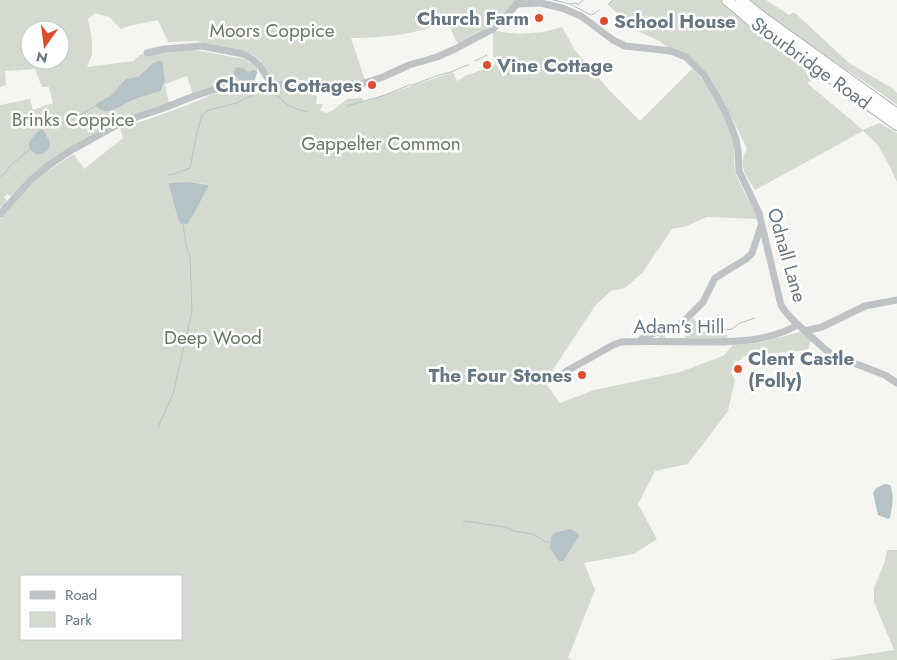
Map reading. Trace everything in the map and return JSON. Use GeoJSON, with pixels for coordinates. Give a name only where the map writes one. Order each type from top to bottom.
{"type":"FeatureCollection","features":[{"type":"Feature","properties":{"kind":"highway","name":"Stourbridge Road"},"geometry":{"type":"LineString","coordinates":[[727,0],[754,23],[897,125]]}},
{"type":"Feature","properties":{"kind":"highway","name":"Stourbridge Road"},"geometry":{"type":"LineString","coordinates":[[741,0],[897,114]]}},
{"type":"Feature","properties":{"kind":"street","name":"Odnall Lane"},"geometry":{"type":"LineString","coordinates":[[519,2],[538,2],[562,8],[581,16],[613,40],[625,46],[671,51],[686,57],[696,66],[704,75],[726,112],[736,139],[739,171],[759,212],[781,305],[786,314],[832,355],[880,373],[897,383]]}},
{"type":"Feature","properties":{"kind":"street"},"geometry":{"type":"LineString","coordinates":[[0,214],[31,180],[49,165],[117,125],[213,90],[271,84],[342,89],[358,85],[455,49],[493,29],[519,2]]}},
{"type":"Feature","properties":{"kind":"street"},"geometry":{"type":"LineString","coordinates":[[147,53],[164,49],[202,46],[243,54],[260,66],[271,84]]}},
{"type":"Feature","properties":{"kind":"street"},"geometry":{"type":"LineString","coordinates":[[640,341],[645,336],[680,325],[703,302],[715,278],[746,259],[752,253],[762,226]]}},
{"type":"Feature","properties":{"kind":"street"},"geometry":{"type":"LineString","coordinates":[[805,331],[822,327],[865,306],[897,300]]}},
{"type":"Feature","properties":{"kind":"street","name":"Adam's Hill"},"geometry":{"type":"LineString","coordinates":[[566,372],[621,342],[743,342],[766,338],[798,325]]}},
{"type":"Feature","properties":{"kind":"street"},"geometry":{"type":"LineString","coordinates":[[818,344],[822,327]]}},
{"type":"Feature","properties":{"kind":"street"},"geometry":{"type":"LineString","coordinates":[[657,333],[658,342]]}},
{"type":"Feature","properties":{"kind":"green space"},"geometry":{"type":"Polygon","coordinates":[[[0,0],[517,0],[503,16],[488,28],[458,45],[449,25],[444,21],[427,29],[405,34],[351,38],[365,80],[342,86],[293,79],[286,82],[271,81],[262,62],[254,55],[197,41],[168,42],[158,20],[121,29],[109,17],[95,13],[88,19],[92,40],[92,54],[87,67],[133,61],[141,54],[152,55],[161,51],[195,50],[244,59],[257,69],[254,86],[219,85],[193,95],[187,76],[165,84],[169,103],[47,163],[11,196],[7,194],[4,198],[7,200],[2,208],[0,207],[0,105],[30,99],[33,110],[53,103],[49,87],[42,87],[35,70],[70,70],[70,20],[20,20],[20,70],[5,71],[6,85],[0,87],[0,0]],[[153,63],[138,77],[126,79],[110,96],[97,104],[106,111],[117,109],[131,100],[161,91],[165,84],[164,71],[153,63]]]}},
{"type":"Feature","properties":{"kind":"green space"},"geometry":{"type":"Polygon","coordinates":[[[612,0],[723,0],[801,63],[811,81],[807,83],[863,130],[879,123],[897,133],[897,182],[877,144],[863,131],[755,190],[743,166],[744,155],[747,149],[726,105],[710,79],[659,41],[636,30],[607,4],[612,0]]]}},
{"type":"Feature","properties":{"kind":"green space"},"geometry":{"type":"Polygon","coordinates":[[[749,0],[766,0],[789,15],[794,12],[849,63],[892,88],[897,93],[897,105],[783,28],[749,0]]]}},
{"type":"Feature","properties":{"kind":"green space"},"geometry":{"type":"Polygon","coordinates":[[[562,27],[575,50],[608,89],[640,121],[692,69],[710,91],[727,122],[734,143],[736,174],[757,216],[757,219],[707,217],[687,226],[672,229],[643,272],[625,288],[611,291],[595,306],[548,377],[547,385],[560,403],[594,390],[680,372],[723,356],[733,345],[758,343],[800,332],[811,340],[808,350],[743,356],[741,360],[735,361],[731,372],[735,380],[728,411],[688,464],[655,471],[638,504],[657,539],[634,554],[584,563],[595,590],[568,658],[572,660],[0,660],[0,219],[28,187],[46,172],[74,154],[84,169],[123,138],[120,128],[188,105],[213,94],[271,88],[311,88],[312,95],[317,96],[316,104],[323,104],[320,110],[326,113],[332,111],[347,99],[362,98],[364,102],[453,72],[457,81],[465,76],[495,65],[493,32],[519,34],[543,32],[562,27]],[[189,182],[169,185],[179,223],[192,217],[208,185],[189,182]]]}},
{"type":"Feature","properties":{"kind":"green space"},"geometry":{"type":"Polygon","coordinates":[[[693,318],[703,331],[727,335],[728,340],[659,338],[660,334],[664,332],[665,338],[685,338],[685,325],[693,318]]]}},
{"type":"Feature","properties":{"kind":"green space"},"geometry":{"type":"Polygon","coordinates":[[[887,550],[897,550],[897,660],[827,660],[894,650],[874,602],[874,588],[885,561],[887,550]]]}},
{"type":"Feature","properties":{"kind":"shaded area"},"geometry":{"type":"Polygon","coordinates":[[[160,61],[163,63],[165,81],[161,91],[136,99],[110,111],[100,110],[96,106],[96,104],[110,96],[126,79],[138,77],[153,63],[160,61]]]}},
{"type":"Feature","properties":{"kind":"shaded area"},"geometry":{"type":"Polygon","coordinates":[[[238,67],[248,72],[254,70],[257,72],[254,83],[243,83],[233,75],[238,67]]]}},
{"type":"Feature","properties":{"kind":"shaded area"},"geometry":{"type":"Polygon","coordinates":[[[41,129],[49,140],[50,147],[44,153],[35,154],[31,150],[29,143],[41,129]]]}},
{"type":"Feature","properties":{"kind":"shaded area"},"geometry":{"type":"Polygon","coordinates":[[[189,182],[209,185],[188,223],[179,223],[169,183],[189,182]]]}},
{"type":"Feature","properties":{"kind":"shaded area"},"geometry":{"type":"Polygon","coordinates":[[[885,484],[890,485],[893,502],[890,518],[888,519],[878,515],[873,493],[876,488],[885,484]]]}},
{"type":"Feature","properties":{"kind":"shaded area"},"geometry":{"type":"Polygon","coordinates":[[[571,529],[579,536],[563,561],[559,561],[550,549],[552,535],[571,529]]]}},
{"type":"Feature","properties":{"kind":"waterway"},"geometry":{"type":"LineString","coordinates":[[553,0],[570,4],[591,15],[599,10]]}},
{"type":"Feature","properties":{"kind":"waterway"},"geometry":{"type":"LineString","coordinates":[[570,4],[579,4],[583,0]]}},
{"type":"Feature","properties":{"kind":"waterway"},"geometry":{"type":"LineString","coordinates":[[609,4],[613,0]]}},
{"type":"Feature","properties":{"kind":"waterway"},"geometry":{"type":"LineString","coordinates":[[475,61],[487,55]]}},
{"type":"Feature","properties":{"kind":"waterway"},"geometry":{"type":"LineString","coordinates":[[347,106],[385,95],[469,65]]}},
{"type":"Feature","properties":{"kind":"waterway"},"geometry":{"type":"LineString","coordinates":[[229,74],[236,84]]}},
{"type":"Feature","properties":{"kind":"waterway"},"geometry":{"type":"LineString","coordinates":[[268,92],[276,95],[292,107],[307,112]]}},
{"type":"Feature","properties":{"kind":"waterway"},"geometry":{"type":"LineString","coordinates":[[168,175],[190,168],[202,115],[209,110],[237,103],[253,95]]}},
{"type":"Feature","properties":{"kind":"waterway"},"geometry":{"type":"LineString","coordinates":[[50,128],[70,121],[96,106]]}},
{"type":"Feature","properties":{"kind":"waterway"},"geometry":{"type":"LineString","coordinates":[[0,177],[30,149]]}},
{"type":"Feature","properties":{"kind":"waterway"},"geometry":{"type":"LineString","coordinates":[[158,427],[173,394],[192,312],[190,257],[183,224]]}},
{"type":"Feature","properties":{"kind":"waterway"},"geometry":{"type":"LineString","coordinates":[[718,331],[732,329],[740,323],[755,318]]}},
{"type":"Feature","properties":{"kind":"waterway"},"geometry":{"type":"LineString","coordinates":[[463,523],[465,521],[505,527],[514,531],[533,534],[546,542],[550,542]]}},
{"type":"Feature","properties":{"kind":"place","name":"Church Farm"},"geometry":{"type":"Point","coordinates":[539,18]}},
{"type":"Feature","properties":{"kind":"place","name":"School House"},"geometry":{"type":"Point","coordinates":[604,21]}},
{"type":"Feature","properties":{"kind":"place","name":"Vine Cottage"},"geometry":{"type":"Point","coordinates":[487,65]}},
{"type":"Feature","properties":{"kind":"place","name":"Church Cottages"},"geometry":{"type":"Point","coordinates":[372,85]}},
{"type":"Feature","properties":{"kind":"place","name":"Clent Castle (Folly)"},"geometry":{"type":"Point","coordinates":[738,369]}},
{"type":"Feature","properties":{"kind":"place","name":"The Four Stones"},"geometry":{"type":"Point","coordinates":[582,375]}},
{"type":"Feature","properties":{"kind":"park label","name":"Moors Coppice"},"geometry":{"type":"Point","coordinates":[272,30]}},
{"type":"Feature","properties":{"kind":"park label","name":"Brinks Coppice"},"geometry":{"type":"Point","coordinates":[73,119]}},
{"type":"Feature","properties":{"kind":"park label","name":"Gappelter Common"},"geometry":{"type":"Point","coordinates":[381,143]}},
{"type":"Feature","properties":{"kind":"park label","name":"Deep Wood"},"geometry":{"type":"Point","coordinates":[213,337]}}]}
